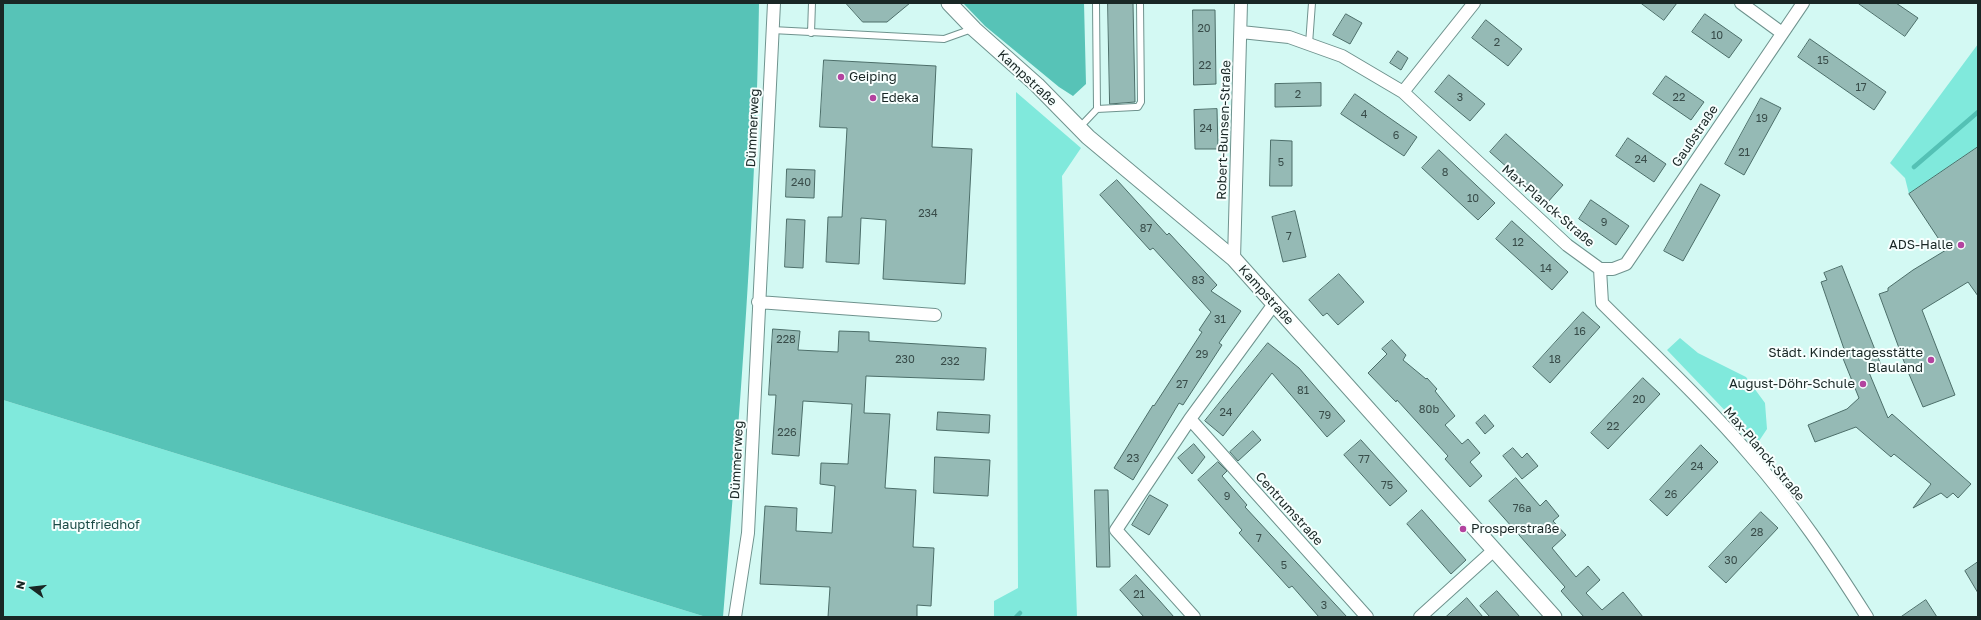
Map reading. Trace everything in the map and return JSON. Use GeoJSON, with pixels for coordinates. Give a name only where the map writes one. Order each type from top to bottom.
{"type":"FeatureCollection","features":[{"type":"Feature","properties":{"kind":"street","name":"Dümmerweg"},"geometry":{"type":"LineString","coordinates":[[735,617],[748,533],[758,302],[774,3]]}},
{"type":"Feature","properties":{"kind":"street","name":"Kampstraße"},"geometry":{"type":"LineString","coordinates":[[949,3],[974,29],[1037,85],[1079,128],[1234,258],[1554,617]]}},
{"type":"Feature","properties":{"kind":"street","name":"Robert-Bunsen-Straße"},"geometry":{"type":"LineString","coordinates":[[1234,258],[1241,3]]}},
{"type":"Feature","properties":{"kind":"street"},"geometry":{"type":"LineString","coordinates":[[1403,92],[1474,3]]}},
{"type":"Feature","properties":{"kind":"street"},"geometry":{"type":"LineString","coordinates":[[1741,3],[1782,32]]}},
{"type":"Feature","properties":{"kind":"street","name":"Gaußstraße"},"geometry":{"type":"LineString","coordinates":[[1600,269],[1613,269],[1626,264],[1803,3]]}},
{"type":"Feature","properties":{"kind":"street","name":"Max-Planck-Straße"},"geometry":{"type":"LineString","coordinates":[[1241,32],[1289,37],[1342,56],[1403,92],[1567,245],[1600,269],[1602,303],[1684,384],[1750,455],[1814,536],[1867,617]]}},
{"type":"Feature","properties":{"kind":"street"},"geometry":{"type":"LineString","coordinates":[[758,302],[935,315]]}},
{"type":"Feature","properties":{"kind":"street"},"geometry":{"type":"LineString","coordinates":[[1194,617],[1116,530],[1190,419],[1274,304]]}},
{"type":"Feature","properties":{"kind":"street","name":"Centrumstraße"},"geometry":{"type":"LineString","coordinates":[[1190,419],[1367,617]]}},
{"type":"Feature","properties":{"kind":"street"},"geometry":{"type":"LineString","coordinates":[[1420,617],[1494,550]]}},
{"type":"Feature","properties":{"kind":"lane"},"geometry":{"type":"LineString","coordinates":[[811,32],[812,3]]}},
{"type":"Feature","properties":{"kind":"lane"},"geometry":{"type":"LineString","coordinates":[[1096,3],[1098,109]]}},
{"type":"Feature","properties":{"kind":"lane"},"geometry":{"type":"LineString","coordinates":[[1079,128],[1098,109],[1135,108],[1138,107],[1141,102],[1140,3]]}},
{"type":"Feature","properties":{"kind":"lane"},"geometry":{"type":"LineString","coordinates":[[1309,44],[1312,3]]}},
{"type":"Feature","properties":{"kind":"lane"},"geometry":{"type":"LineString","coordinates":[[772,30],[944,39],[974,29]]}},
{"type":"Feature","properties":{"kind":"green space"},"geometry":{"type":"Polygon","coordinates":[[[1978,44],[1978,147],[1909,194],[1905,178],[1890,163],[1978,44]]]}},
{"type":"Feature","properties":{"kind":"green space"},"geometry":{"type":"Polygon","coordinates":[[[1016,92],[1081,148],[1062,176],[1077,617],[994,617],[994,601],[1018,588],[1016,92]]]}},
{"type":"Feature","properties":{"kind":"green space"},"geometry":{"type":"Polygon","coordinates":[[[1680,338],[1698,353],[1746,377],[1765,403],[1767,429],[1757,444],[1667,350],[1680,338]]]}},
{"type":"Feature","properties":{"kind":"green space","name":"Hauptfriedhof"},"geometry":{"type":"Polygon","coordinates":[[[3,400],[706,617],[3,617],[3,400]]]}},
{"type":"Feature","properties":{"kind":"shaded area"},"geometry":{"type":"Polygon","coordinates":[[[3,3],[759,3],[751,234],[723,617],[706,617],[3,400],[3,3]]]}},
{"type":"Feature","properties":{"kind":"shaded area"},"geometry":{"type":"Polygon","coordinates":[[[963,3],[1084,3],[1086,84],[1073,96],[1059,87],[985,26],[963,3]]]}},
{"type":"Feature","properties":{"kind":"building"},"geometry":{"type":"Polygon","coordinates":[[[846,3],[910,3],[887,22],[863,22],[846,3]]]}},
{"type":"Feature","properties":{"kind":"building"},"geometry":{"type":"Polygon","coordinates":[[[1108,3],[1133,3],[1135,102],[1110,104],[1108,3]]]}},
{"type":"Feature","properties":{"kind":"building"},"geometry":{"type":"Polygon","coordinates":[[[1641,3],[1677,3],[1664,20],[1641,3]]]}},
{"type":"Feature","properties":{"kind":"building"},"geometry":{"type":"Polygon","coordinates":[[[1858,3],[1896,3],[1918,18],[1905,36],[1858,3]]]}},
{"type":"Feature","properties":{"kind":"building"},"geometry":{"type":"Polygon","coordinates":[[[1193,10],[1215,10],[1216,84],[1194,85],[1193,10]]]}},
{"type":"Feature","properties":{"kind":"building"},"geometry":{"type":"Polygon","coordinates":[[[1346,14],[1362,23],[1350,44],[1333,35],[1346,14]]]}},
{"type":"Feature","properties":{"kind":"building"},"geometry":{"type":"Polygon","coordinates":[[[1705,14],[1742,40],[1729,58],[1692,32],[1705,14]]]}},
{"type":"Feature","properties":{"kind":"building"},"geometry":{"type":"Polygon","coordinates":[[[1486,20],[1522,49],[1508,66],[1472,38],[1486,20]]]}},
{"type":"Feature","properties":{"kind":"building"},"geometry":{"type":"Polygon","coordinates":[[[1810,39],[1886,92],[1874,110],[1798,57],[1810,39]]]}},
{"type":"Feature","properties":{"kind":"building"},"geometry":{"type":"Polygon","coordinates":[[[1398,51],[1408,58],[1401,70],[1390,63],[1398,51]]]}},
{"type":"Feature","properties":{"kind":"building"},"geometry":{"type":"Polygon","coordinates":[[[824,60],[936,66],[932,147],[972,149],[965,284],[883,279],[886,220],[861,218],[859,264],[826,262],[828,217],[842,217],[847,128],[820,127],[824,60]]]}},
{"type":"Feature","properties":{"kind":"building"},"geometry":{"type":"Polygon","coordinates":[[[1449,75],[1485,104],[1470,121],[1435,92],[1449,75]]]}},
{"type":"Feature","properties":{"kind":"building"},"geometry":{"type":"Polygon","coordinates":[[[1666,76],[1704,102],[1691,120],[1653,94],[1666,76]]]}},
{"type":"Feature","properties":{"kind":"building"},"geometry":{"type":"Polygon","coordinates":[[[1321,83],[1321,106],[1275,107],[1275,84],[1321,83]]]}},
{"type":"Feature","properties":{"kind":"building"},"geometry":{"type":"Polygon","coordinates":[[[1355,94],[1417,137],[1404,156],[1341,114],[1355,94]]]}},
{"type":"Feature","properties":{"kind":"building"},"geometry":{"type":"Polygon","coordinates":[[[1761,98],[1781,108],[1744,175],[1725,164],[1761,98]]]}},
{"type":"Feature","properties":{"kind":"building"},"geometry":{"type":"Polygon","coordinates":[[[1217,109],[1218,149],[1195,149],[1194,110],[1217,109]]]}},
{"type":"Feature","properties":{"kind":"building"},"geometry":{"type":"Polygon","coordinates":[[[1506,134],[1563,185],[1547,203],[1490,152],[1506,134]]]}},
{"type":"Feature","properties":{"kind":"building"},"geometry":{"type":"Polygon","coordinates":[[[1628,138],[1666,164],[1654,182],[1616,156],[1628,138]]]}},
{"type":"Feature","properties":{"kind":"building"},"geometry":{"type":"Polygon","coordinates":[[[1271,140],[1292,141],[1292,186],[1270,186],[1271,140]]]}},
{"type":"Feature","properties":{"kind":"building"},"geometry":{"type":"Polygon","coordinates":[[[1978,147],[1978,296],[1968,282],[1922,310],[1955,395],[1923,407],[1906,367],[1879,294],[1888,291],[1888,288],[1913,270],[1946,250],[1909,194],[1978,147]]]}},
{"type":"Feature","properties":{"kind":"building"},"geometry":{"type":"Polygon","coordinates":[[[1439,150],[1495,203],[1478,220],[1422,168],[1439,150]]]}},
{"type":"Feature","properties":{"kind":"building"},"geometry":{"type":"Polygon","coordinates":[[[787,169],[815,170],[814,198],[786,197],[787,169]]]}},
{"type":"Feature","properties":{"kind":"building"},"geometry":{"type":"Polygon","coordinates":[[[1117,180],[1167,235],[1169,233],[1217,285],[1211,291],[1241,311],[1219,343],[1222,345],[1183,405],[1179,403],[1133,480],[1114,468],[1153,405],[1154,406],[1202,332],[1199,330],[1211,312],[1153,248],[1150,250],[1100,195],[1117,180]]]}},
{"type":"Feature","properties":{"kind":"building"},"geometry":{"type":"Polygon","coordinates":[[[1701,184],[1720,195],[1683,261],[1664,251],[1701,184]]]}},
{"type":"Feature","properties":{"kind":"building"},"geometry":{"type":"Polygon","coordinates":[[[1591,200],[1629,226],[1616,245],[1579,219],[1591,200]]]}},
{"type":"Feature","properties":{"kind":"building"},"geometry":{"type":"Polygon","coordinates":[[[1295,211],[1306,257],[1283,262],[1272,217],[1295,211]]]}},
{"type":"Feature","properties":{"kind":"building"},"geometry":{"type":"Polygon","coordinates":[[[787,219],[805,220],[803,268],[785,267],[787,219]]]}},
{"type":"Feature","properties":{"kind":"building"},"geometry":{"type":"Polygon","coordinates":[[[1512,221],[1568,272],[1552,290],[1496,239],[1512,221]]]}},
{"type":"Feature","properties":{"kind":"building","name":"August-Döhr-Schule"},"geometry":{"type":"Polygon","coordinates":[[[1842,266],[1881,365],[1868,370],[1888,418],[1892,414],[1971,484],[1958,498],[1953,493],[1947,498],[1941,493],[1913,508],[1931,484],[1894,454],[1891,457],[1856,427],[1815,442],[1808,425],[1847,409],[1859,398],[1840,351],[1844,349],[1821,282],[1827,280],[1824,273],[1842,266]]]}},
{"type":"Feature","properties":{"kind":"building"},"geometry":{"type":"Polygon","coordinates":[[[1339,274],[1364,302],[1338,325],[1327,313],[1323,316],[1309,300],[1339,274]]]}},
{"type":"Feature","properties":{"kind":"building"},"geometry":{"type":"Polygon","coordinates":[[[1583,312],[1600,327],[1550,383],[1533,367],[1583,312]]]}},
{"type":"Feature","properties":{"kind":"building"},"geometry":{"type":"Polygon","coordinates":[[[773,329],[800,331],[798,350],[838,352],[839,331],[869,332],[869,341],[986,348],[984,380],[866,376],[864,413],[890,414],[885,488],[916,490],[913,547],[934,548],[931,606],[917,605],[917,617],[828,617],[830,587],[760,584],[765,506],[797,508],[796,531],[832,533],[835,486],[820,484],[821,463],[848,464],[852,404],[803,401],[799,456],[772,454],[776,395],[769,395],[773,329]]]}},
{"type":"Feature","properties":{"kind":"building"},"geometry":{"type":"Polygon","coordinates":[[[1392,340],[1406,355],[1403,360],[1426,379],[1427,378],[1437,389],[1435,391],[1455,416],[1445,425],[1462,444],[1468,439],[1480,453],[1470,462],[1482,476],[1470,487],[1445,459],[1448,456],[1397,400],[1396,402],[1368,373],[1387,354],[1382,349],[1392,340]]]}},
{"type":"Feature","properties":{"kind":"building"},"geometry":{"type":"Polygon","coordinates":[[[1268,343],[1299,368],[1345,421],[1327,437],[1272,373],[1223,436],[1205,421],[1268,343]]]}},
{"type":"Feature","properties":{"kind":"building"},"geometry":{"type":"Polygon","coordinates":[[[1643,378],[1660,394],[1608,449],[1591,433],[1643,378]]]}},
{"type":"Feature","properties":{"kind":"building"},"geometry":{"type":"Polygon","coordinates":[[[938,412],[990,415],[989,433],[937,430],[938,412]]]}},
{"type":"Feature","properties":{"kind":"building"},"geometry":{"type":"Polygon","coordinates":[[[1485,415],[1494,426],[1485,434],[1476,423],[1485,415]]]}},
{"type":"Feature","properties":{"kind":"building"},"geometry":{"type":"Polygon","coordinates":[[[1253,431],[1261,440],[1238,461],[1230,452],[1253,431]]]}},
{"type":"Feature","properties":{"kind":"building"},"geometry":{"type":"Polygon","coordinates":[[[1361,440],[1407,491],[1390,506],[1344,455],[1361,440]]]}},
{"type":"Feature","properties":{"kind":"building"},"geometry":{"type":"Polygon","coordinates":[[[1194,444],[1205,457],[1192,474],[1178,458],[1194,444]]]}},
{"type":"Feature","properties":{"kind":"building"},"geometry":{"type":"Polygon","coordinates":[[[1701,445],[1718,462],[1667,516],[1650,500],[1701,445]]]}},
{"type":"Feature","properties":{"kind":"building"},"geometry":{"type":"Polygon","coordinates":[[[1513,448],[1522,458],[1527,453],[1538,466],[1522,479],[1503,456],[1513,448]]]}},
{"type":"Feature","properties":{"kind":"building"},"geometry":{"type":"Polygon","coordinates":[[[935,457],[990,460],[988,496],[934,493],[935,457]]]}},
{"type":"Feature","properties":{"kind":"building"},"geometry":{"type":"Polygon","coordinates":[[[1218,462],[1227,471],[1222,476],[1247,505],[1245,507],[1347,617],[1319,617],[1292,586],[1289,588],[1239,533],[1242,530],[1198,480],[1218,462]]]}},
{"type":"Feature","properties":{"kind":"building"},"geometry":{"type":"Polygon","coordinates":[[[1516,478],[1540,506],[1546,500],[1559,516],[1553,521],[1566,535],[1552,548],[1576,577],[1588,566],[1600,580],[1586,593],[1602,610],[1623,592],[1643,617],[1584,617],[1561,591],[1565,587],[1489,501],[1516,478]]]}},
{"type":"Feature","properties":{"kind":"building"},"geometry":{"type":"Polygon","coordinates":[[[1095,490],[1108,490],[1110,567],[1097,567],[1095,490]]]}},
{"type":"Feature","properties":{"kind":"building"},"geometry":{"type":"Polygon","coordinates":[[[1150,495],[1168,505],[1149,535],[1132,525],[1150,495]]]}},
{"type":"Feature","properties":{"kind":"building"},"geometry":{"type":"Polygon","coordinates":[[[1422,510],[1466,560],[1451,574],[1407,524],[1422,510]]]}},
{"type":"Feature","properties":{"kind":"building"},"geometry":{"type":"Polygon","coordinates":[[[1761,512],[1778,528],[1726,583],[1709,567],[1761,512]]]}},
{"type":"Feature","properties":{"kind":"building"},"geometry":{"type":"Polygon","coordinates":[[[1978,562],[1978,593],[1965,571],[1978,562]]]}},
{"type":"Feature","properties":{"kind":"building"},"geometry":{"type":"Polygon","coordinates":[[[1136,575],[1174,617],[1144,617],[1120,590],[1136,575]]]}},
{"type":"Feature","properties":{"kind":"building"},"geometry":{"type":"Polygon","coordinates":[[[1497,591],[1520,617],[1490,617],[1480,606],[1497,591]]]}},
{"type":"Feature","properties":{"kind":"building"},"geometry":{"type":"Polygon","coordinates":[[[1467,598],[1483,617],[1446,617],[1467,598]]]}},
{"type":"Feature","properties":{"kind":"building"},"geometry":{"type":"Polygon","coordinates":[[[1926,600],[1937,617],[1901,617],[1926,600]]]}},
{"type":"Feature","properties":{"kind":"waterway"},"geometry":{"type":"LineString","coordinates":[[1914,167],[1978,112]]}},
{"type":"Feature","properties":{"kind":"waterway"},"geometry":{"type":"LineString","coordinates":[[1016,617],[1020,613]]}},
{"type":"Feature","properties":{"kind":"place","name":"Geiping"},"geometry":{"type":"Point","coordinates":[841,77]}},
{"type":"Feature","properties":{"kind":"place","name":"Edeka"},"geometry":{"type":"Point","coordinates":[873,98]}},
{"type":"Feature","properties":{"kind":"place","name":"ADS-Halle"},"geometry":{"type":"Point","coordinates":[1961,245]}},
{"type":"Feature","properties":{"kind":"place","name":"Städt. Kindertagesstätte Blauland"},"geometry":{"type":"Point","coordinates":[1931,360]}},
{"type":"Feature","properties":{"kind":"place","name":"August-Döhr-Schule"},"geometry":{"type":"Point","coordinates":[1863,384]}},
{"type":"Feature","properties":{"kind":"place","name":"Prosperstraße"},"geometry":{"type":"Point","coordinates":[1463,529]}}]}
